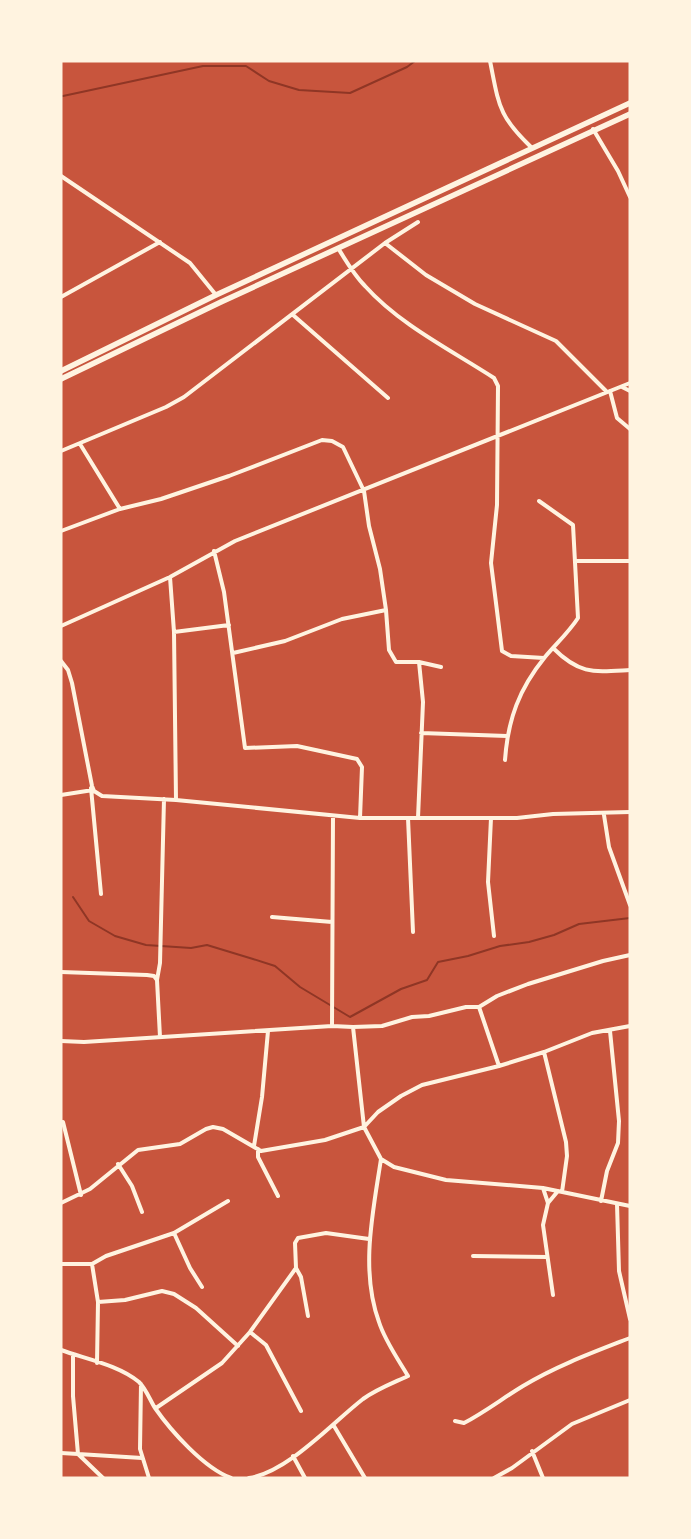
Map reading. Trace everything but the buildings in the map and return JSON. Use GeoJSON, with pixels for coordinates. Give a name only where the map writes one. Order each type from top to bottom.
{"type":"FeatureCollection","features":[{"type":"Feature","properties":{"kind":"main road"},"geometry":{"type":"LineString","coordinates":[[61,372],[216,295],[630,102]]}},
{"type":"Feature","properties":{"kind":"main road"},"geometry":{"type":"LineString","coordinates":[[61,379],[593,129],[629,115]]}},
{"type":"Feature","properties":{"kind":"street"},"geometry":{"type":"LineString","coordinates":[[490,61],[500,107],[512,130],[532,148]]}},
{"type":"Feature","properties":{"kind":"street"},"geometry":{"type":"LineString","coordinates":[[593,129],[630,198]]}},
{"type":"Feature","properties":{"kind":"street"},"geometry":{"type":"LineString","coordinates":[[61,176],[190,263],[216,295]]}},
{"type":"Feature","properties":{"kind":"street"},"geometry":{"type":"LineString","coordinates":[[61,451],[166,407],[184,397],[293,315],[351,268],[418,222]]}},
{"type":"Feature","properties":{"kind":"street"},"geometry":{"type":"LineString","coordinates":[[61,297],[160,242]]}},
{"type":"Feature","properties":{"kind":"street"},"geometry":{"type":"LineString","coordinates":[[385,243],[426,275],[476,304],[556,341],[608,391],[617,418],[630,429]]}},
{"type":"Feature","properties":{"kind":"street"},"geometry":{"type":"LineString","coordinates":[[338,248],[365,287],[393,311],[426,335],[494,378],[498,386],[497,505],[490,563],[502,651],[511,656],[544,658]]}},
{"type":"Feature","properties":{"kind":"street"},"geometry":{"type":"LineString","coordinates":[[293,315],[388,398]]}},
{"type":"Feature","properties":{"kind":"street"},"geometry":{"type":"LineString","coordinates":[[61,626],[170,577],[214,551],[630,383]]}},
{"type":"Feature","properties":{"kind":"street"},"geometry":{"type":"LineString","coordinates":[[622,387],[630,391]]}},
{"type":"Feature","properties":{"kind":"street"},"geometry":{"type":"LineString","coordinates":[[61,531],[120,509],[161,499],[229,476],[322,440],[332,441],[343,446],[364,491],[386,610],[389,650],[396,662],[419,662],[441,667]]}},
{"type":"Feature","properties":{"kind":"street"},"geometry":{"type":"LineString","coordinates":[[80,444],[120,509]]}},
{"type":"Feature","properties":{"kind":"street"},"geometry":{"type":"LineString","coordinates":[[505,760],[507,736],[519,697],[544,658],[578,618],[573,524],[539,501]]}},
{"type":"Feature","properties":{"kind":"street"},"geometry":{"type":"LineString","coordinates":[[214,551],[229,625],[245,748],[297,746],[357,759],[362,767],[360,818]]}},
{"type":"Feature","properties":{"kind":"street"},"geometry":{"type":"LineString","coordinates":[[576,561],[630,561]]}},
{"type":"Feature","properties":{"kind":"street"},"geometry":{"type":"LineString","coordinates":[[170,577],[174,632],[176,800]]}},
{"type":"Feature","properties":{"kind":"street"},"geometry":{"type":"LineString","coordinates":[[233,653],[284,641],[342,619],[386,610]]}},
{"type":"Feature","properties":{"kind":"street"},"geometry":{"type":"LineString","coordinates":[[174,632],[229,625]]}},
{"type":"Feature","properties":{"kind":"street"},"geometry":{"type":"LineString","coordinates":[[553,648],[569,664],[586,670],[599,672],[630,670]]}},
{"type":"Feature","properties":{"kind":"street"},"geometry":{"type":"LineString","coordinates":[[61,661],[68,670],[72,683],[93,790],[101,894]]}},
{"type":"Feature","properties":{"kind":"street"},"geometry":{"type":"LineString","coordinates":[[418,818],[422,702],[419,662]]}},
{"type":"Feature","properties":{"kind":"street"},"geometry":{"type":"LineString","coordinates":[[421,733],[507,736]]}},
{"type":"Feature","properties":{"kind":"street"},"geometry":{"type":"LineString","coordinates":[[61,795],[93,790],[102,796],[176,800],[360,818],[517,818],[562,814],[604,815],[630,812]]}},
{"type":"Feature","properties":{"kind":"street"},"geometry":{"type":"LineString","coordinates":[[160,1037],[157,980],[160,963],[164,799]]}},
{"type":"Feature","properties":{"kind":"street"},"geometry":{"type":"LineString","coordinates":[[604,815],[609,847],[630,905]]}},
{"type":"Feature","properties":{"kind":"street"},"geometry":{"type":"LineString","coordinates":[[332,1026],[333,816]]}},
{"type":"Feature","properties":{"kind":"street"},"geometry":{"type":"LineString","coordinates":[[408,818],[412,932]]}},
{"type":"Feature","properties":{"kind":"street"},"geometry":{"type":"LineString","coordinates":[[490,818],[488,882],[494,936]]}},
{"type":"Feature","properties":{"kind":"street"},"geometry":{"type":"LineString","coordinates":[[272,917],[332,922]]}},
{"type":"Feature","properties":{"kind":"street"},"geometry":{"type":"LineString","coordinates":[[61,1041],[332,1026],[382,1026],[412,1017],[429,1016],[466,1007],[479,1007],[497,996],[528,984],[603,961],[630,955]]}},
{"type":"Feature","properties":{"kind":"street"},"geometry":{"type":"LineString","coordinates":[[61,972],[147,974],[154,976],[157,980]]}},
{"type":"Feature","properties":{"kind":"street"},"geometry":{"type":"LineString","coordinates":[[479,1007],[499,1066]]}},
{"type":"Feature","properties":{"kind":"street"},"geometry":{"type":"LineString","coordinates":[[61,1203],[81,1194],[138,1150],[180,1144],[213,1127],[222,1129],[261,1151],[309,1144],[364,1127],[378,1112],[401,1096],[422,1085],[499,1066],[544,1052],[580,1036],[630,1026]]}},
{"type":"Feature","properties":{"kind":"street"},"geometry":{"type":"LineString","coordinates":[[352,1027],[364,1127],[381,1159],[394,1168],[446,1180],[543,1188],[630,1206]]}},
{"type":"Feature","properties":{"kind":"street"},"geometry":{"type":"LineString","coordinates":[[268,1031],[256,1147],[258,1157],[278,1196]]}},
{"type":"Feature","properties":{"kind":"street"},"geometry":{"type":"LineString","coordinates":[[601,1201],[607,1171],[618,1143],[619,1121],[610,1031]]}},
{"type":"Feature","properties":{"kind":"street"},"geometry":{"type":"LineString","coordinates":[[544,1052],[566,1142],[567,1156],[560,1192],[548,1204]]}},
{"type":"Feature","properties":{"kind":"street"},"geometry":{"type":"LineString","coordinates":[[63,1122],[81,1194]]}},
{"type":"Feature","properties":{"kind":"street"},"geometry":{"type":"LineString","coordinates":[[249,1478],[265,1474],[334,1426],[363,1400],[408,1376],[379,1323],[374,1303],[369,1239],[381,1159]]}},
{"type":"Feature","properties":{"kind":"street"},"geometry":{"type":"LineString","coordinates":[[118,1164],[132,1186],[142,1212]]}},
{"type":"Feature","properties":{"kind":"street"},"geometry":{"type":"LineString","coordinates":[[543,1188],[548,1204],[543,1225],[553,1295]]}},
{"type":"Feature","properties":{"kind":"street"},"geometry":{"type":"LineString","coordinates":[[61,1264],[92,1264],[106,1256],[174,1232],[228,1201]]}},
{"type":"Feature","properties":{"kind":"street"},"geometry":{"type":"LineString","coordinates":[[617,1204],[619,1271],[630,1319]]}},
{"type":"Feature","properties":{"kind":"street"},"geometry":{"type":"LineString","coordinates":[[174,1232],[190,1268],[202,1287]]}},
{"type":"Feature","properties":{"kind":"street"},"geometry":{"type":"LineString","coordinates":[[308,1316],[301,1277],[296,1268],[295,1243],[298,1238],[326,1233],[369,1239]]}},
{"type":"Feature","properties":{"kind":"street"},"geometry":{"type":"LineString","coordinates":[[473,1256],[547,1257]]}},
{"type":"Feature","properties":{"kind":"street"},"geometry":{"type":"LineString","coordinates":[[92,1264],[98,1302],[97,1363]]}},
{"type":"Feature","properties":{"kind":"street"},"geometry":{"type":"LineString","coordinates":[[156,1408],[211,1371],[238,1346],[296,1268]]}},
{"type":"Feature","properties":{"kind":"street"},"geometry":{"type":"LineString","coordinates":[[98,1302],[125,1300],[162,1291],[174,1294],[196,1308],[238,1346]]}},
{"type":"Feature","properties":{"kind":"street"},"geometry":{"type":"LineString","coordinates":[[250,1332],[266,1345],[301,1411]]}},
{"type":"Feature","properties":{"kind":"street"},"geometry":{"type":"LineString","coordinates":[[455,1420],[464,1424],[491,1409],[524,1386],[581,1357],[630,1338]]}},
{"type":"Feature","properties":{"kind":"street"},"geometry":{"type":"LineString","coordinates":[[61,1350],[131,1376],[141,1384],[156,1408],[182,1441],[210,1465],[231,1478]]}},
{"type":"Feature","properties":{"kind":"street"},"geometry":{"type":"LineString","coordinates":[[73,1354],[73,1396],[78,1454],[103,1478]]}},
{"type":"Feature","properties":{"kind":"street"},"geometry":{"type":"LineString","coordinates":[[141,1384],[142,1458],[149,1478]]}},
{"type":"Feature","properties":{"kind":"street"},"geometry":{"type":"LineString","coordinates":[[494,1478],[512,1468],[532,1451],[582,1418],[630,1400]]}},
{"type":"Feature","properties":{"kind":"street"},"geometry":{"type":"LineString","coordinates":[[334,1426],[365,1478]]}},
{"type":"Feature","properties":{"kind":"street"},"geometry":{"type":"LineString","coordinates":[[532,1451],[543,1478]]}},
{"type":"Feature","properties":{"kind":"street"},"geometry":{"type":"LineString","coordinates":[[61,1453],[142,1458]]}},
{"type":"Feature","properties":{"kind":"street"},"geometry":{"type":"LineString","coordinates":[[293,1456],[306,1478]]}},
{"type":"Feature","properties":{"kind":"waterway"},"geometry":{"type":"LineString","coordinates":[[63,96],[203,66],[246,66],[269,81],[299,90],[350,93],[407,67],[415,61]]}},
{"type":"Feature","properties":{"kind":"waterway"},"geometry":{"type":"LineString","coordinates":[[73,897],[89,921],[115,936],[146,945],[191,948],[207,945],[275,966],[300,987],[350,1017],[401,989],[427,980],[438,962],[468,956],[500,946],[529,942],[554,935],[579,924],[630,918]]}}]}
